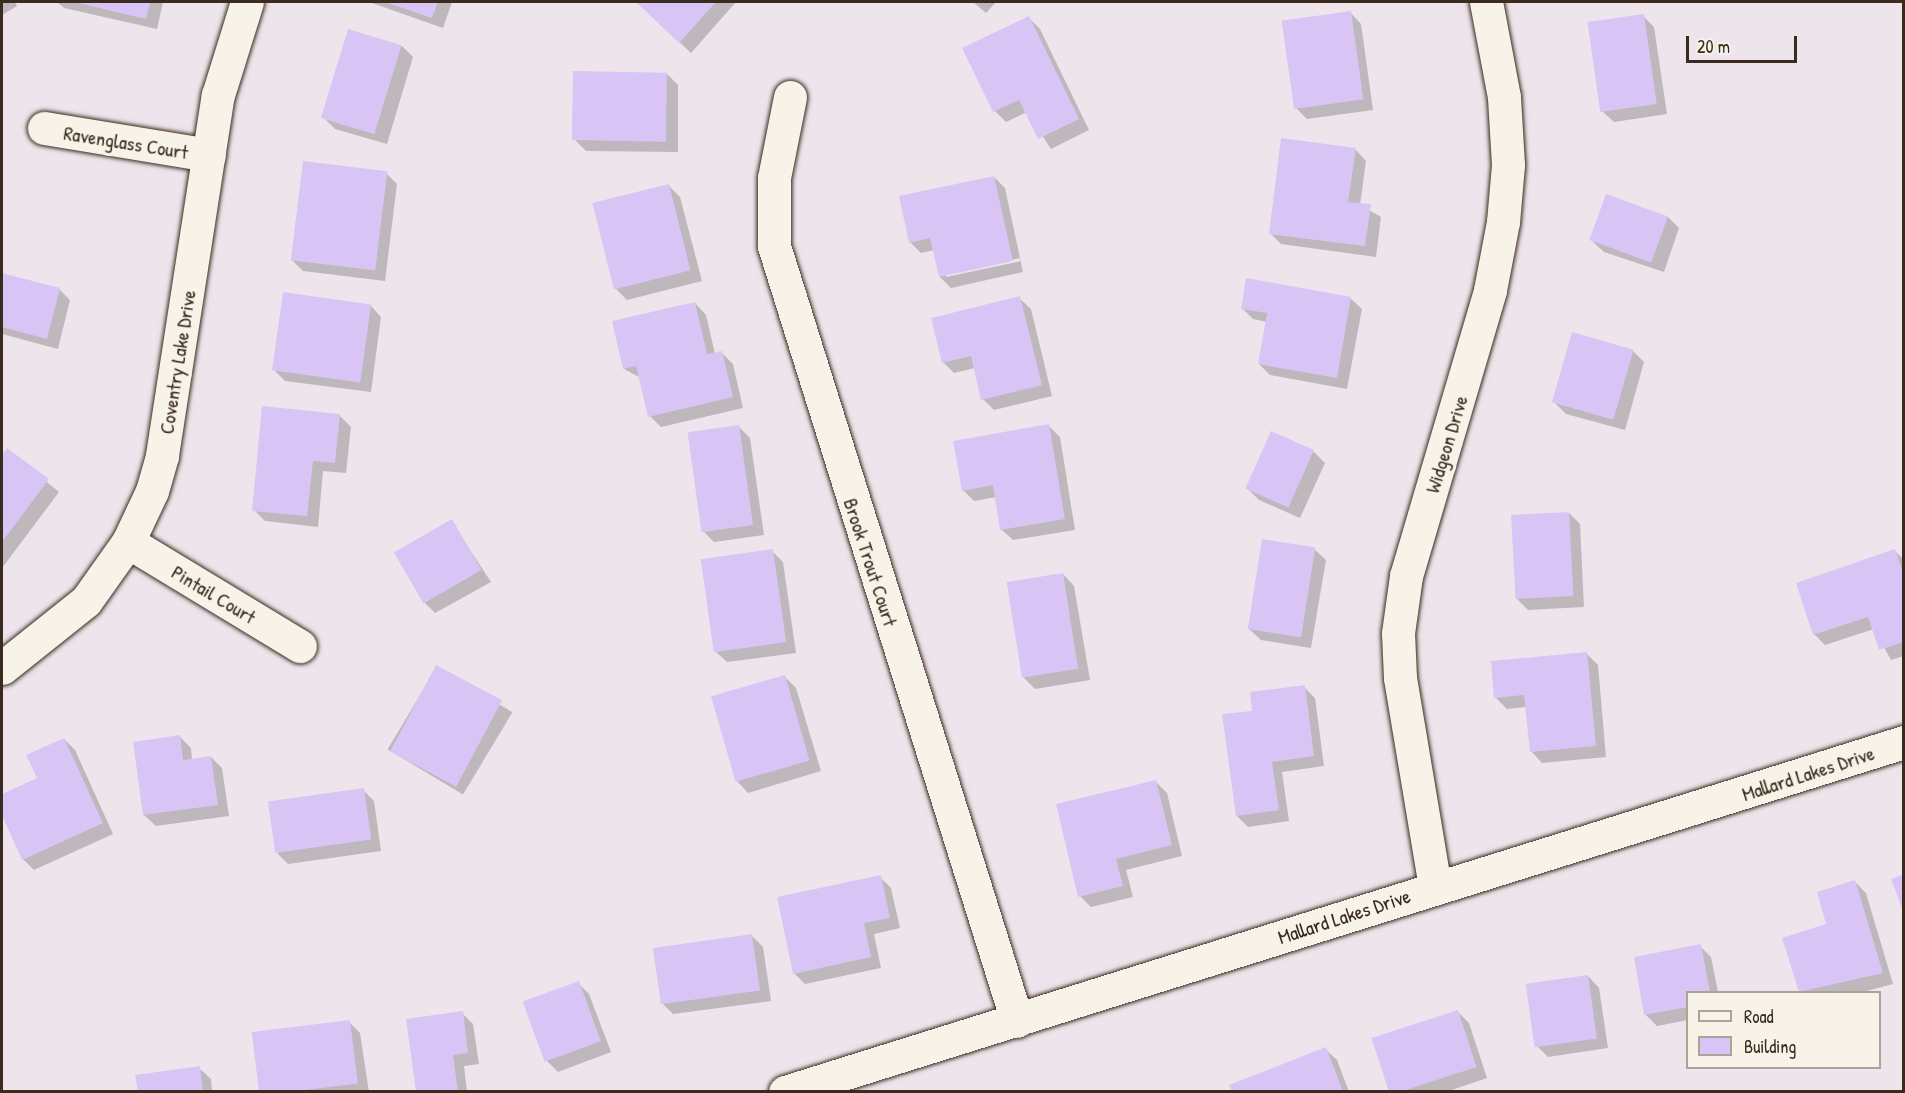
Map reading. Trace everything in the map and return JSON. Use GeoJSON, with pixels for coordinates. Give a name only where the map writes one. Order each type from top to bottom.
{"type":"FeatureCollection","features":[{"type":"Feature","properties":{"kind":"street","name":"Coventry Lake Drive"},"geometry":{"type":"LineString","coordinates":[[2,669],[73,614],[128,542],[162,455],[218,95],[247,2]]}},
{"type":"Feature","properties":{"kind":"street","name":"Widgeon Drive"},"geometry":{"type":"LineString","coordinates":[[1435,887],[1400,678],[1398,633],[1406,576],[1490,290],[1503,222],[1508,165],[1504,108],[1486,2]]}},
{"type":"Feature","properties":{"kind":"street","name":"Brook Trout Court"},"geometry":{"type":"LineString","coordinates":[[790,97],[774,178],[774,246],[1017,1020]]}},
{"type":"Feature","properties":{"kind":"street","name":"Ravenglass Court"},"geometry":{"type":"LineString","coordinates":[[44,128],[209,155]]}},
{"type":"Feature","properties":{"kind":"street","name":"Pintail Court"},"geometry":{"type":"LineString","coordinates":[[128,542],[300,646]]}},
{"type":"Feature","properties":{"kind":"street","name":"Mallard Lakes Drive"},"geometry":{"type":"LineString","coordinates":[[785,1092],[1904,742]]}},
{"type":"Feature","properties":{"kind":"building"},"geometry":{"type":"Polygon","coordinates":[[[74,2],[150,2],[146,19],[74,2]]]}},
{"type":"Feature","properties":{"kind":"building"},"geometry":{"type":"Polygon","coordinates":[[[385,2],[438,2],[432,18],[385,2]]]}},
{"type":"Feature","properties":{"kind":"building"},"geometry":{"type":"Polygon","coordinates":[[[636,2],[716,2],[679,43],[636,2]]]}},
{"type":"Feature","properties":{"kind":"building"},"geometry":{"type":"Polygon","coordinates":[[[1351,11],[1363,99],[1294,109],[1282,21],[1351,11]]]}},
{"type":"Feature","properties":{"kind":"building"},"geometry":{"type":"Polygon","coordinates":[[[1644,14],[1657,104],[1600,112],[1588,22],[1644,14]]]}},
{"type":"Feature","properties":{"kind":"building"},"geometry":{"type":"Polygon","coordinates":[[[1029,16],[1079,119],[1038,139],[1019,100],[993,112],[962,48],[1029,16]]]}},
{"type":"Feature","properties":{"kind":"building"},"geometry":{"type":"Polygon","coordinates":[[[348,29],[402,45],[374,134],[321,118],[348,29]]]}},
{"type":"Feature","properties":{"kind":"building"},"geometry":{"type":"Polygon","coordinates":[[[573,71],[667,73],[666,142],[572,140],[573,71]]]}},
{"type":"Feature","properties":{"kind":"building"},"geometry":{"type":"Polygon","coordinates":[[[1281,138],[1356,148],[1348,202],[1371,204],[1365,246],[1269,234],[1281,138]]]}},
{"type":"Feature","properties":{"kind":"building"},"geometry":{"type":"Polygon","coordinates":[[[303,161],[387,171],[375,271],[291,260],[303,161]]]}},
{"type":"Feature","properties":{"kind":"building"},"geometry":{"type":"Polygon","coordinates":[[[994,176],[1013,261],[939,277],[930,238],[909,243],[899,196],[994,176]]]}},
{"type":"Feature","properties":{"kind":"building"},"geometry":{"type":"Polygon","coordinates":[[[669,184],[691,270],[614,289],[592,203],[669,184]]]}},
{"type":"Feature","properties":{"kind":"building"},"geometry":{"type":"Polygon","coordinates":[[[1606,194],[1668,217],[1651,263],[1589,240],[1606,194]]]}},
{"type":"Feature","properties":{"kind":"building"},"geometry":{"type":"Polygon","coordinates":[[[2,273],[60,288],[47,339],[2,327],[2,273]]]}},
{"type":"Feature","properties":{"kind":"building"},"geometry":{"type":"Polygon","coordinates":[[[1246,278],[1351,297],[1337,378],[1258,364],[1267,313],[1241,309],[1246,278]]]}},
{"type":"Feature","properties":{"kind":"building"},"geometry":{"type":"Polygon","coordinates":[[[283,292],[371,304],[360,383],[272,370],[283,292]]]}},
{"type":"Feature","properties":{"kind":"building"},"geometry":{"type":"Polygon","coordinates":[[[1020,296],[1042,385],[981,400],[971,356],[942,363],[931,318],[1020,296]]]}},
{"type":"Feature","properties":{"kind":"building"},"geometry":{"type":"Polygon","coordinates":[[[695,302],[707,354],[722,351],[733,397],[648,417],[636,366],[623,369],[612,321],[695,302]]]}},
{"type":"Feature","properties":{"kind":"building"},"geometry":{"type":"Polygon","coordinates":[[[1572,332],[1634,350],[1613,420],[1552,402],[1572,332]]]}},
{"type":"Feature","properties":{"kind":"building"},"geometry":{"type":"Polygon","coordinates":[[[262,406],[340,414],[335,463],[313,461],[307,516],[252,511],[262,406]]]}},
{"type":"Feature","properties":{"kind":"building"},"geometry":{"type":"Polygon","coordinates":[[[1049,424],[1065,519],[1000,530],[993,485],[962,491],[953,441],[1049,424]]]}},
{"type":"Feature","properties":{"kind":"building"},"geometry":{"type":"Polygon","coordinates":[[[739,425],[753,525],[702,532],[688,432],[739,425]]]}},
{"type":"Feature","properties":{"kind":"building"},"geometry":{"type":"Polygon","coordinates":[[[1271,431],[1314,450],[1288,508],[1245,489],[1271,431]]]}},
{"type":"Feature","properties":{"kind":"building"},"geometry":{"type":"Polygon","coordinates":[[[7,448],[49,479],[2,542],[2,455],[7,448]]]}},
{"type":"Feature","properties":{"kind":"building"},"geometry":{"type":"Polygon","coordinates":[[[1569,512],[1573,596],[1515,599],[1511,515],[1569,512]]]}},
{"type":"Feature","properties":{"kind":"building"},"geometry":{"type":"Polygon","coordinates":[[[452,519],[481,570],[423,604],[394,552],[452,519]]]}},
{"type":"Feature","properties":{"kind":"building"},"geometry":{"type":"Polygon","coordinates":[[[1262,539],[1315,547],[1301,637],[1248,629],[1262,539]]]}},
{"type":"Feature","properties":{"kind":"building"},"geometry":{"type":"Polygon","coordinates":[[[773,549],[786,642],[714,652],[701,559],[773,549]]]}},
{"type":"Feature","properties":{"kind":"building"},"geometry":{"type":"Polygon","coordinates":[[[1895,549],[1904,575],[1904,642],[1879,650],[1868,617],[1813,635],[1796,583],[1895,549]]]}},
{"type":"Feature","properties":{"kind":"building"},"geometry":{"type":"Polygon","coordinates":[[[1063,573],[1078,669],[1022,678],[1007,582],[1063,573]]]}},
{"type":"Feature","properties":{"kind":"building"},"geometry":{"type":"Polygon","coordinates":[[[1587,652],[1596,746],[1530,752],[1524,695],[1494,698],[1491,661],[1587,652]]]}},
{"type":"Feature","properties":{"kind":"building"},"geometry":{"type":"Polygon","coordinates":[[[436,665],[502,700],[456,787],[390,752],[436,665]]]}},
{"type":"Feature","properties":{"kind":"building"},"geometry":{"type":"Polygon","coordinates":[[[785,675],[810,761],[736,782],[711,696],[785,675]]]}},
{"type":"Feature","properties":{"kind":"building"},"geometry":{"type":"Polygon","coordinates":[[[1305,685],[1314,756],[1272,762],[1279,810],[1236,816],[1222,714],[1252,711],[1250,692],[1305,685]]]}},
{"type":"Feature","properties":{"kind":"building"},"geometry":{"type":"Polygon","coordinates":[[[180,735],[183,760],[211,756],[218,805],[143,815],[133,742],[180,735]]]}},
{"type":"Feature","properties":{"kind":"building"},"geometry":{"type":"Polygon","coordinates":[[[64,738],[103,823],[22,860],[2,815],[2,794],[37,778],[26,755],[64,738]]]}},
{"type":"Feature","properties":{"kind":"building"},"geometry":{"type":"Polygon","coordinates":[[[1156,780],[1172,845],[1116,859],[1123,886],[1078,897],[1056,804],[1156,780]]]}},
{"type":"Feature","properties":{"kind":"building"},"geometry":{"type":"Polygon","coordinates":[[[364,788],[371,839],[275,853],[268,801],[364,788]]]}},
{"type":"Feature","properties":{"kind":"building"},"geometry":{"type":"Polygon","coordinates":[[[1904,874],[1904,911],[1903,911],[1891,879],[1904,874]]]}},
{"type":"Feature","properties":{"kind":"building"},"geometry":{"type":"Polygon","coordinates":[[[881,875],[890,918],[864,923],[871,957],[793,974],[777,897],[881,875]]]}},
{"type":"Feature","properties":{"kind":"building"},"geometry":{"type":"Polygon","coordinates":[[[1855,880],[1883,973],[1799,991],[1782,938],[1826,924],[1817,892],[1855,880]]]}},
{"type":"Feature","properties":{"kind":"building"},"geometry":{"type":"Polygon","coordinates":[[[752,934],[760,990],[661,1004],[653,948],[752,934]]]}},
{"type":"Feature","properties":{"kind":"building"},"geometry":{"type":"Polygon","coordinates":[[[1701,944],[1710,991],[1686,991],[1686,1007],[1644,1015],[1634,957],[1701,944]]]}},
{"type":"Feature","properties":{"kind":"building"},"geometry":{"type":"Polygon","coordinates":[[[1588,975],[1597,1038],[1535,1047],[1526,984],[1588,975]]]}},
{"type":"Feature","properties":{"kind":"building"},"geometry":{"type":"Polygon","coordinates":[[[579,981],[601,1041],[545,1062],[523,1002],[579,981]]]}},
{"type":"Feature","properties":{"kind":"building"},"geometry":{"type":"Polygon","coordinates":[[[1458,1010],[1477,1067],[1400,1092],[1389,1092],[1371,1038],[1458,1010]]]}},
{"type":"Feature","properties":{"kind":"building"},"geometry":{"type":"Polygon","coordinates":[[[463,1011],[468,1053],[453,1055],[458,1092],[416,1092],[406,1019],[463,1011]]]}},
{"type":"Feature","properties":{"kind":"building"},"geometry":{"type":"Polygon","coordinates":[[[350,1020],[358,1084],[289,1092],[259,1092],[252,1032],[350,1020]]]}},
{"type":"Feature","properties":{"kind":"building"},"geometry":{"type":"Polygon","coordinates":[[[1326,1047],[1343,1092],[1232,1092],[1229,1085],[1326,1047]]]}},
{"type":"Feature","properties":{"kind":"building"},"geometry":{"type":"Polygon","coordinates":[[[200,1066],[203,1092],[138,1092],[135,1075],[200,1066]]]}}]}
